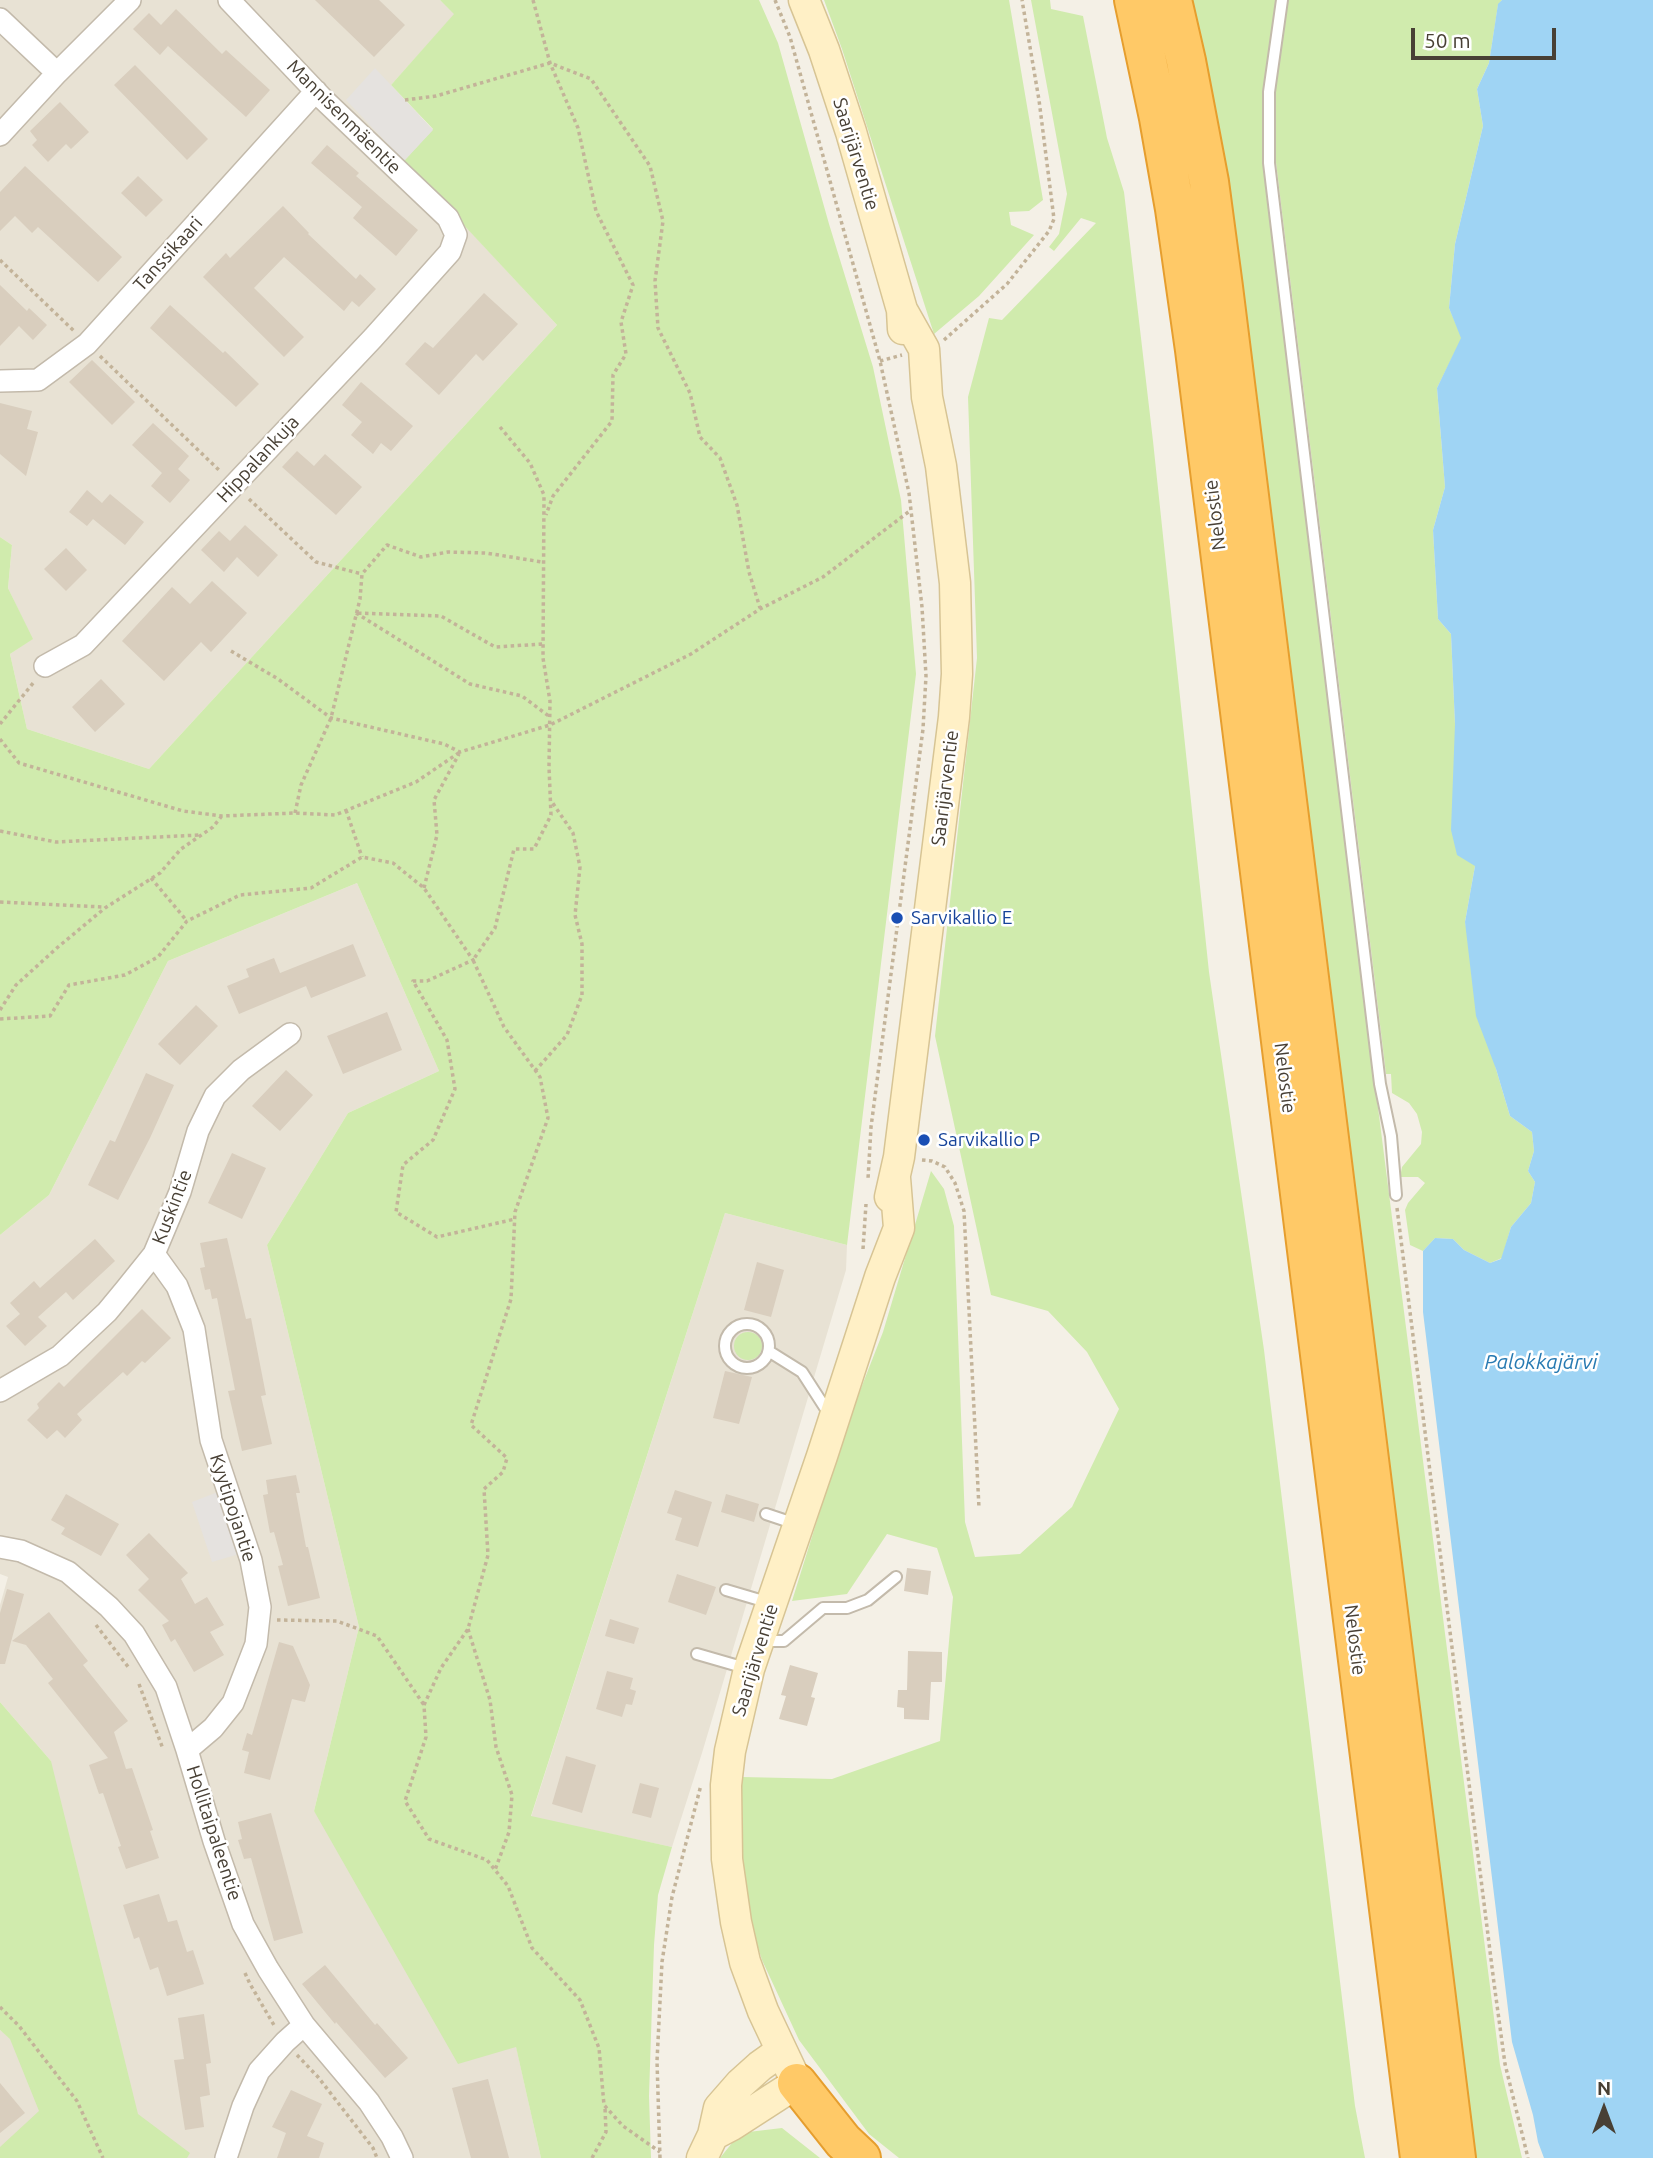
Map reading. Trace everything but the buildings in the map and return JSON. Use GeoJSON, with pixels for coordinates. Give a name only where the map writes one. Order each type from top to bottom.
{"type":"FeatureCollection","features":[{"type":"Feature","properties":{"kind":"highway","name":"Nelostie"},"geometry":{"type":"LineString","coordinates":[[1134,0],[1173,196],[1195,350],[1420,2158]]}},
{"type":"Feature","properties":{"kind":"highway","name":"Nelostie"},"geometry":{"type":"LineString","coordinates":[[1172,0],[1209,182],[1223,287],[1456,2158]]}},
{"type":"Feature","properties":{"kind":"highway"},"geometry":{"type":"LineString","coordinates":[[788,2067],[843,2141],[861,2158]]}},
{"type":"Feature","properties":{"kind":"main road","name":"Saarijärventie"},"geometry":{"type":"LineString","coordinates":[[788,2067],[763,2011],[736,1922],[727,1859],[726,1785],[730,1751],[754,1655],[833,1420],[883,1225],[887,1172],[954,717],[958,625],[956,583],[941,466],[927,397],[903,355],[902,310],[843,108],[804,0]]}},
{"type":"Feature","properties":{"kind":"main road"},"geometry":{"type":"LineString","coordinates":[[708,2146],[733,2125],[788,2067]]}},
{"type":"Feature","properties":{"kind":"street"},"geometry":{"type":"LineString","coordinates":[[0,135],[130,0]]}},
{"type":"Feature","properties":{"kind":"street","name":"Mannisenmäentie"},"geometry":{"type":"LineString","coordinates":[[229,0],[316,91],[448,218],[456,235]]}},
{"type":"Feature","properties":{"kind":"street"},"geometry":{"type":"LineString","coordinates":[[0,19],[57,73]]}},
{"type":"Feature","properties":{"kind":"street","name":"Tanssikaari"},"geometry":{"type":"LineString","coordinates":[[0,381],[38,380],[87,344],[316,91]]}},
{"type":"Feature","properties":{"kind":"street","name":"Hippalankuja"},"geometry":{"type":"LineString","coordinates":[[45,666],[83,645],[373,338],[450,252],[456,235]]}},
{"type":"Feature","properties":{"kind":"street","name":"Kuskintie"},"geometry":{"type":"LineString","coordinates":[[0,1391],[60,1356],[107,1312],[153,1254],[180,1192],[198,1131],[215,1097],[241,1070],[290,1034]]}},
{"type":"Feature","properties":{"kind":"street","name":"Kyytipojantie"},"geometry":{"type":"LineString","coordinates":[[153,1254],[177,1286],[194,1329],[211,1440],[251,1560],[260,1606],[256,1644],[233,1703],[214,1728],[187,1750]]}},
{"type":"Feature","properties":{"kind":"street","name":"Hollitaipaleentie"},"geometry":{"type":"LineString","coordinates":[[0,1547],[21,1551],[68,1573],[109,1607],[135,1634],[166,1687],[243,1924],[304,2025],[369,2102],[402,2158]]}},
{"type":"Feature","properties":{"kind":"street"},"geometry":{"type":"LineString","coordinates":[[226,2158],[243,2106],[259,2071],[304,2025]]}},
{"type":"Feature","properties":{"kind":"lane"},"geometry":{"type":"LineString","coordinates":[[1282,0],[1269,92],[1269,163],[1380,1084],[1391,1136],[1396,1195]]}},
{"type":"Feature","properties":{"kind":"lane"},"geometry":{"type":"LineString","coordinates":[[747,1323],[756,1325],[765,1332],[770,1343],[770,1352],[759,1366],[748,1369],[737,1366],[729,1359],[725,1344],[729,1332],[747,1323]]}},
{"type":"Feature","properties":{"kind":"lane"},"geometry":{"type":"LineString","coordinates":[[770,1352],[802,1372],[833,1420]]}},
{"type":"Feature","properties":{"kind":"lane"},"geometry":{"type":"LineString","coordinates":[[766,1514],[798,1525]]}},
{"type":"Feature","properties":{"kind":"lane"},"geometry":{"type":"LineString","coordinates":[[698,1654],[754,1655],[784,1641],[823,1608],[847,1608],[868,1600],[897,1577]]}},
{"type":"Feature","properties":{"kind":"lane"},"geometry":{"type":"LineString","coordinates":[[726,1590],[771,1604]]}},
{"type":"Feature","properties":{"kind":"path"},"geometry":{"type":"LineString","coordinates":[[533,0],[550,63],[578,128],[596,212],[633,285],[621,322],[626,354],[613,375],[612,421],[554,496],[545,518]]}},
{"type":"Feature","properties":{"kind":"path"},"geometry":{"type":"LineString","coordinates":[[775,0],[903,355],[909,493],[922,607],[926,676],[924,715],[872,1114],[887,1172],[932,1161],[945,1167],[955,1183],[964,1211],[979,1508]]}},
{"type":"Feature","properties":{"kind":"path"},"geometry":{"type":"LineString","coordinates":[[903,355],[937,347],[1007,284],[1049,231],[1054,219],[1040,100],[1022,0]]}},
{"type":"Feature","properties":{"kind":"path"},"geometry":{"type":"LineString","coordinates":[[405,100],[436,96],[550,63],[591,79],[650,166],[663,220],[655,281],[658,328],[690,393],[700,437],[720,458],[737,505],[748,572],[760,609]]}},
{"type":"Feature","properties":{"kind":"path"},"geometry":{"type":"LineString","coordinates":[[0,260],[316,562],[362,574]]}},
{"type":"Feature","properties":{"kind":"path"},"geometry":{"type":"LineString","coordinates":[[500,427],[530,463],[544,495],[543,658],[550,701],[551,815],[534,849],[514,849],[495,928],[472,960],[427,981],[413,981],[447,1040],[455,1089],[433,1140],[403,1165],[396,1212],[437,1237],[515,1219]]}},
{"type":"Feature","properties":{"kind":"path"},"geometry":{"type":"LineString","coordinates":[[0,739],[19,763],[183,811],[222,817],[295,813],[335,815],[416,782],[460,752],[550,725],[691,654],[760,609],[823,577],[911,510]]}},
{"type":"Feature","properties":{"kind":"path"},"geometry":{"type":"LineString","coordinates":[[295,813],[301,785],[331,718],[356,613],[362,574],[387,545],[421,557],[448,552],[485,553],[543,562]]}},
{"type":"Feature","properties":{"kind":"path"},"geometry":{"type":"LineString","coordinates":[[356,613],[441,616],[495,647],[544,644]]}},
{"type":"Feature","properties":{"kind":"path"},"geometry":{"type":"LineString","coordinates":[[356,613],[470,684],[522,696],[550,717]]}},
{"type":"Feature","properties":{"kind":"path"},"geometry":{"type":"LineString","coordinates":[[231,651],[278,679],[331,718],[444,744],[460,752]]}},
{"type":"Feature","properties":{"kind":"path"},"geometry":{"type":"LineString","coordinates":[[0,724],[29,691],[45,666]]}},
{"type":"Feature","properties":{"kind":"path"},"geometry":{"type":"LineString","coordinates":[[424,888],[437,835],[435,800],[460,752]]}},
{"type":"Feature","properties":{"kind":"path"},"geometry":{"type":"LineString","coordinates":[[535,1071],[567,1035],[582,995],[582,944],[575,915],[580,867],[573,833],[551,801]]}},
{"type":"Feature","properties":{"kind":"path"},"geometry":{"type":"LineString","coordinates":[[346,810],[362,857]]}},
{"type":"Feature","properties":{"kind":"path"},"geometry":{"type":"LineString","coordinates":[[0,1010],[16,985],[105,908],[160,873],[181,849],[213,827],[222,817]]}},
{"type":"Feature","properties":{"kind":"path"},"geometry":{"type":"LineString","coordinates":[[0,831],[55,842],[201,835]]}},
{"type":"Feature","properties":{"kind":"path"},"geometry":{"type":"LineString","coordinates":[[0,1019],[50,1016],[69,985],[125,975],[158,957],[187,922],[240,895],[311,888],[362,857],[393,863],[424,888],[472,960],[504,1027],[540,1077],[548,1118],[515,1212],[511,1299],[471,1425],[507,1458],[503,1472],[484,1489],[488,1555],[468,1629],[441,1668],[424,1705],[426,1737],[405,1801],[429,1839],[487,1860],[508,1886],[531,1948],[580,2000],[599,2048],[605,2106],[606,2132],[592,2158]]}},
{"type":"Feature","properties":{"kind":"path"},"geometry":{"type":"LineString","coordinates":[[151,878],[187,922]]}},
{"type":"Feature","properties":{"kind":"path"},"geometry":{"type":"LineString","coordinates":[[0,902],[105,908]]}},
{"type":"Feature","properties":{"kind":"path"},"geometry":{"type":"LineString","coordinates":[[867,1195],[871,1268]]}},
{"type":"Feature","properties":{"kind":"path"},"geometry":{"type":"LineString","coordinates":[[1396,1195],[1502,2037],[1528,2158]]}},
{"type":"Feature","properties":{"kind":"path"},"geometry":{"type":"LineString","coordinates":[[259,1619],[337,1621],[377,1636],[424,1705]]}},
{"type":"Feature","properties":{"kind":"path"},"geometry":{"type":"LineString","coordinates":[[468,1629],[490,1700],[496,1748],[512,1796],[509,1832],[495,1870]]}},
{"type":"Feature","properties":{"kind":"path"},"geometry":{"type":"LineString","coordinates":[[660,2158],[657,2062],[662,1962],[672,1897],[702,1780]]}},
{"type":"Feature","properties":{"kind":"path"},"geometry":{"type":"LineString","coordinates":[[0,2007],[19,2026],[77,2101],[103,2158]]}},
{"type":"Feature","properties":{"kind":"path"},"geometry":{"type":"LineString","coordinates":[[605,2106],[623,2126],[660,2152]]}},
{"type":"Feature","properties":{"kind":"shaded area"},"geometry":{"type":"Polygon","coordinates":[[[0,0],[440,0],[455,14],[391,85],[433,130],[405,161],[557,325],[149,769],[27,729],[10,654],[32,639],[8,588],[12,545],[0,537],[0,0]]]}},
{"type":"Feature","properties":{"kind":"shaded area"},"geometry":{"type":"Polygon","coordinates":[[[375,68],[433,130],[404,161],[346,100],[375,68]]]}},
{"type":"Feature","properties":{"kind":"shaded area"},"geometry":{"type":"Polygon","coordinates":[[[357,883],[439,1071],[348,1113],[267,1245],[359,1627],[314,1811],[516,2046],[541,2158],[0,2158],[0,2030],[10,2038],[51,1761],[0,1702],[0,1605],[8,1577],[0,1574],[0,1235],[49,1195],[168,961],[357,883]]]}},
{"type":"Feature","properties":{"kind":"shaded area"},"geometry":{"type":"Polygon","coordinates":[[[725,1213],[847,1245],[846,1270],[672,1847],[531,1817],[725,1213]]]}},
{"type":"Feature","properties":{"kind":"shaded area"},"geometry":{"type":"Polygon","coordinates":[[[218,1492],[239,1554],[212,1562],[192,1502],[218,1492]]]}},
{"type":"Feature","properties":{"kind":"green space"},"geometry":{"type":"Polygon","coordinates":[[[440,0],[759,0],[778,43],[873,367],[901,500],[916,674],[847,1245],[725,1213],[531,1816],[672,1847],[658,1895],[654,1945],[649,2096],[651,2158],[541,2158],[516,2047],[458,2064],[314,1811],[359,1627],[267,1245],[348,1113],[439,1071],[357,883],[168,961],[49,1195],[0,1235],[0,537],[12,545],[8,588],[33,639],[10,654],[27,729],[149,769],[557,325],[404,161],[433,129],[391,85],[454,14],[440,0]]]}},
{"type":"Feature","properties":{"kind":"green space"},"geometry":{"type":"Polygon","coordinates":[[[824,0],[1009,0],[1043,200],[1029,211],[1009,212],[1011,225],[1034,235],[979,296],[934,334],[842,49],[824,0]]]}},
{"type":"Feature","properties":{"kind":"green space"},"geometry":{"type":"Polygon","coordinates":[[[1031,0],[1050,0],[1051,9],[1083,16],[1107,138],[1124,192],[1209,972],[1264,1350],[1355,2106],[1365,2158],[899,2158],[869,2134],[799,2040],[762,1960],[750,1922],[738,1829],[742,1777],[832,1779],[940,1741],[953,1597],[937,1548],[887,1534],[847,1594],[792,1601],[847,1424],[883,1332],[931,1171],[944,1189],[954,1226],[965,1522],[975,1557],[1020,1554],[1072,1507],[1119,1409],[1087,1352],[1048,1311],[991,1295],[935,1036],[977,658],[968,397],[989,318],[1002,320],[1096,223],[1081,218],[1054,251],[1049,247],[1059,234],[1067,194],[1031,0]]]}},
{"type":"Feature","properties":{"kind":"green space"},"geometry":{"type":"Polygon","coordinates":[[[1191,0],[1277,0],[1262,126],[1264,175],[1375,1084],[1500,2065],[1522,2158],[1476,2158],[1242,281],[1207,73],[1191,0]]]}},
{"type":"Feature","properties":{"kind":"green space"},"geometry":{"type":"Polygon","coordinates":[[[1286,0],[1502,0],[1498,5],[1489,63],[1477,89],[1483,126],[1455,244],[1449,308],[1462,338],[1437,388],[1445,487],[1433,530],[1438,619],[1451,634],[1455,724],[1475,866],[1465,922],[1496,1069],[1510,1116],[1532,1132],[1534,1151],[1528,1171],[1535,1182],[1531,1203],[1511,1227],[1502,1258],[1490,1263],[1464,1250],[1453,1239],[1435,1238],[1423,1251],[1410,1245],[1405,1210],[1425,1183],[1418,1177],[1400,1177],[1402,1167],[1421,1144],[1422,1132],[1417,1114],[1409,1103],[1392,1093],[1391,1074],[1386,1074],[1275,154],[1276,83],[1286,0]]]}},
{"type":"Feature","properties":{"kind":"green space"},"geometry":{"type":"Polygon","coordinates":[[[748,1332],[758,1336],[762,1346],[758,1356],[748,1360],[738,1356],[734,1346],[738,1336],[748,1332]]]}},
{"type":"Feature","properties":{"kind":"green space"},"geometry":{"type":"Polygon","coordinates":[[[0,1702],[51,1761],[138,2114],[190,2153],[187,2158],[0,2158],[0,2147],[39,2111],[10,2039],[0,2030],[0,1702]]]}},
{"type":"Feature","properties":{"kind":"green space"},"geometry":{"type":"Polygon","coordinates":[[[782,2128],[820,2158],[720,2158],[740,2133],[782,2128]]]}},
{"type":"Feature","properties":{"kind":"water","name":"Palokkajärvi"},"geometry":{"type":"Polygon","coordinates":[[[1502,0],[1653,0],[1653,2158],[1544,2158],[1538,2142],[1512,2042],[1423,1312],[1423,1251],[1435,1238],[1453,1239],[1464,1250],[1490,1263],[1501,1259],[1511,1227],[1531,1203],[1535,1182],[1528,1171],[1534,1151],[1532,1132],[1510,1116],[1476,1016],[1465,922],[1475,866],[1457,855],[1451,830],[1455,724],[1451,634],[1438,619],[1433,530],[1445,487],[1437,388],[1461,338],[1449,308],[1455,244],[1483,126],[1477,89],[1489,63],[1498,4],[1502,0]]]}},
{"type":"Feature","properties":{"kind":"place","name":"Sarvikallio E"},"geometry":{"type":"Point","coordinates":[897,918]}},
{"type":"Feature","properties":{"kind":"place","name":"Sarvikallio P"},"geometry":{"type":"Point","coordinates":[924,1140]}}]}
